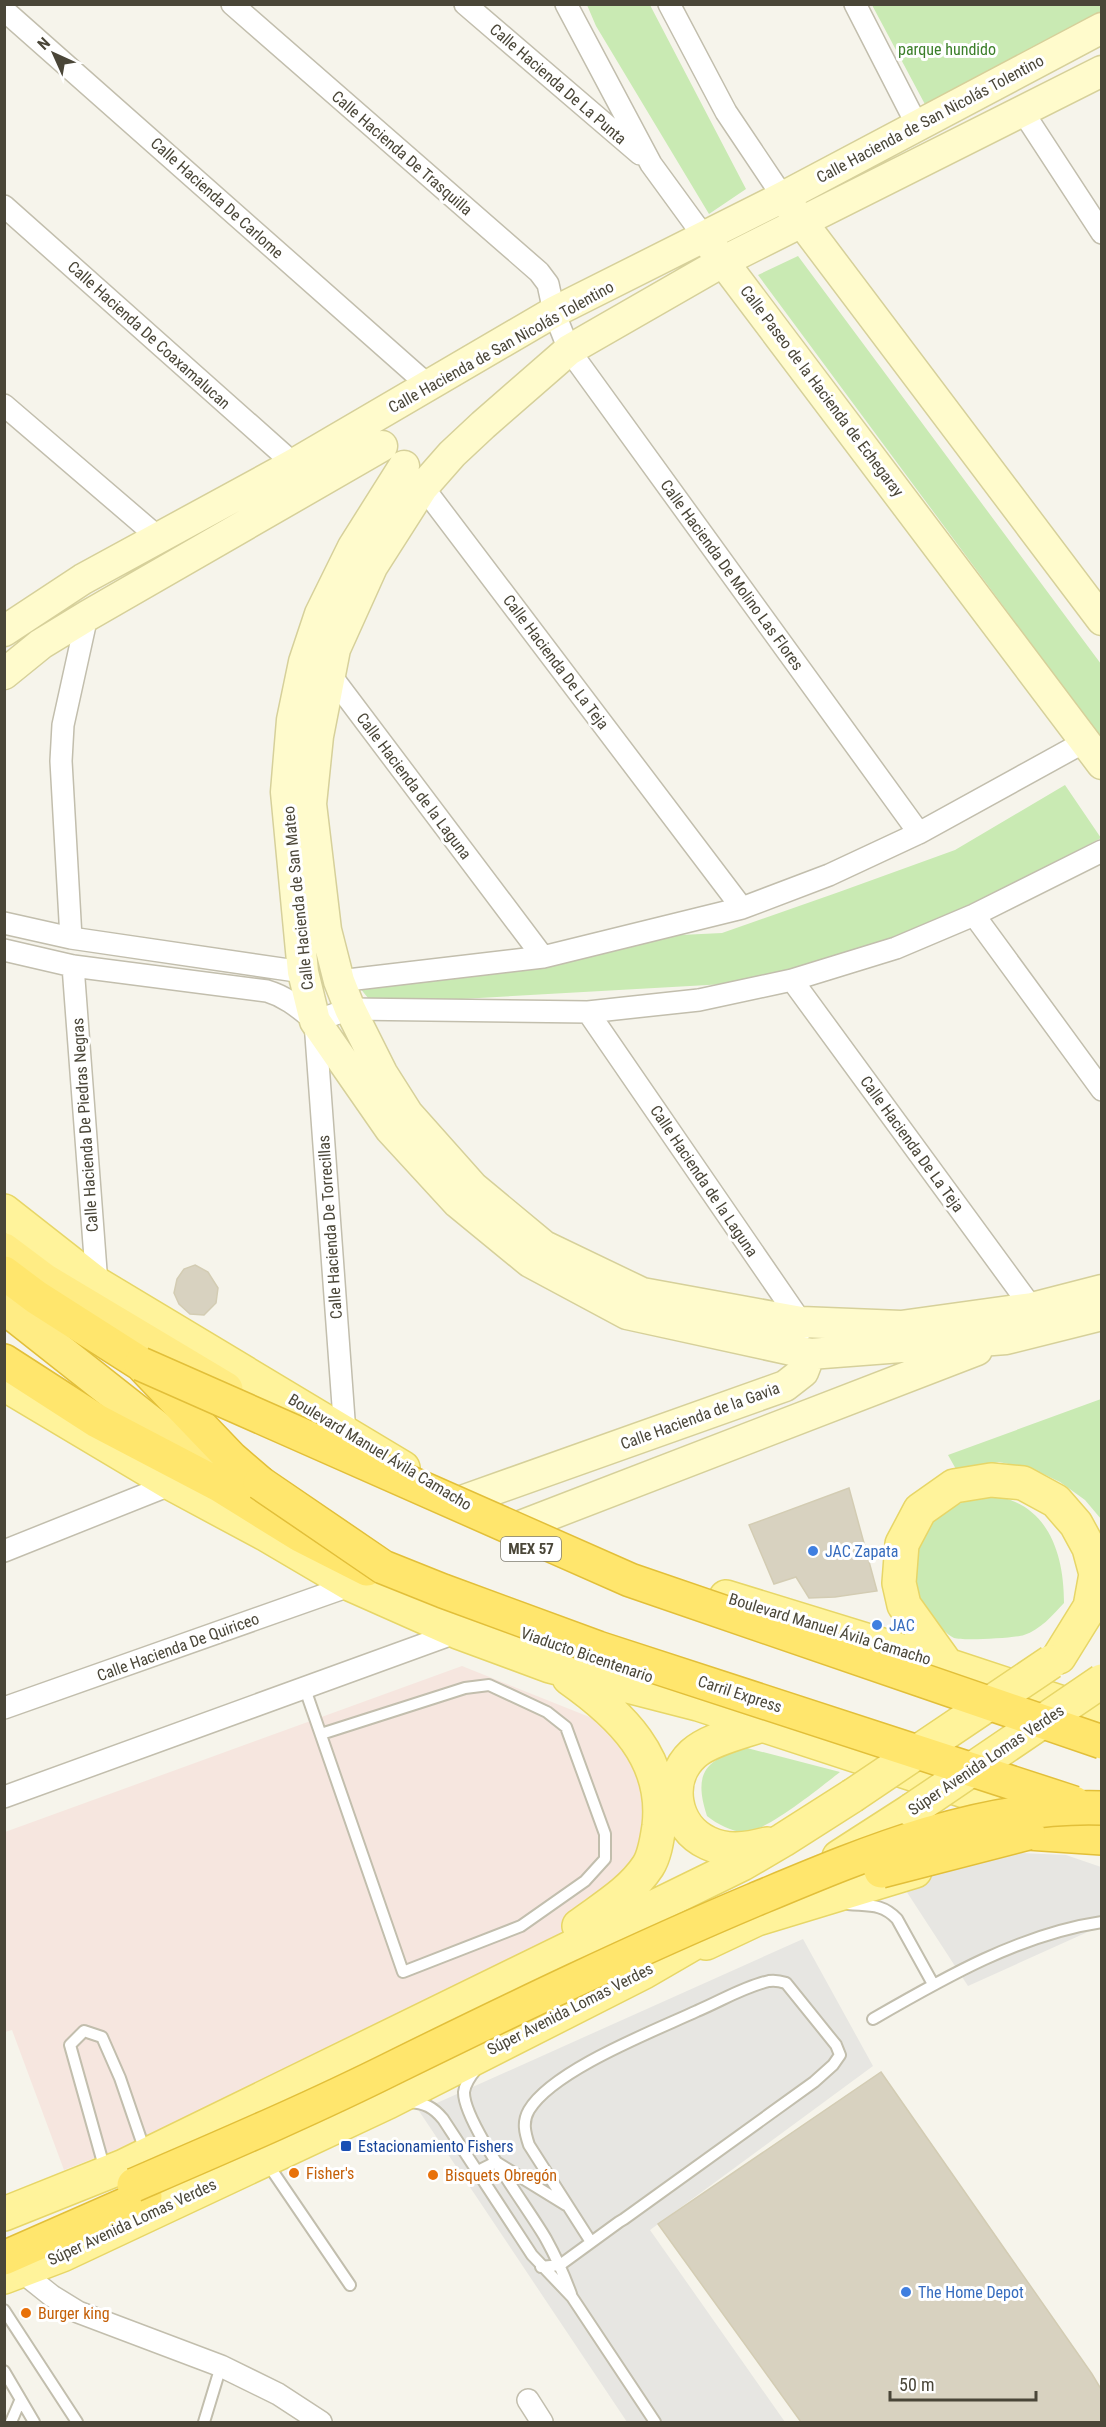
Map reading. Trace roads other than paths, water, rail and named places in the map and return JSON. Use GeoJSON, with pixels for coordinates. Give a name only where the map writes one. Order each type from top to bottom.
{"type":"FeatureCollection","features":[{"type":"Feature","properties":{"kind":"highway","name":"Boulevard Manuel Ávila Camacho"},"geometry":{"type":"LineString","coordinates":[[4,1250],[44,1280],[213,1382],[459,1523],[648,1591],[768,1640],[892,1686],[1101,1757]]}},
{"type":"Feature","properties":{"kind":"highway"},"geometry":{"type":"LineString","coordinates":[[4,1273],[36,1298],[141,1364],[630,1580],[1101,1742]]}},
{"type":"Feature","properties":{"kind":"highway"},"geometry":{"type":"LineString","coordinates":[[4,1307],[184,1449],[246,1486],[452,1586],[860,1727],[1101,1807]]}},
{"type":"Feature","properties":{"kind":"highway"},"geometry":{"type":"LineString","coordinates":[[4,1361],[97,1421],[221,1486],[300,1535],[371,1575]]}},
{"type":"Feature","properties":{"kind":"highway"},"geometry":{"type":"LineString","coordinates":[[141,1364],[231,1458],[371,1575]]}},
{"type":"Feature","properties":{"kind":"highway","name":"Carril Express"},"geometry":{"type":"LineString","coordinates":[[371,1575],[443,1592],[598,1648],[1101,1807]]}},
{"type":"Feature","properties":{"kind":"highway","name":"Viaducto Bicentenario"},"geometry":{"type":"LineString","coordinates":[[371,1575],[486,1620],[572,1650],[1101,1825]]}},
{"type":"Feature","properties":{"kind":"highway"},"geometry":{"type":"LineString","coordinates":[[4,2236],[327,2101],[648,1945],[841,1864],[940,1830],[1000,1815],[1101,1807]]}},
{"type":"Feature","properties":{"kind":"highway"},"geometry":{"type":"LineString","coordinates":[[10,2269],[128,2185],[237,2156],[507,2024],[792,1894],[1028,1833],[1101,1837]]}},
{"type":"Feature","properties":{"kind":"main road","name":"Calle Hacienda de San Nicolás Tolentino"},"geometry":{"type":"LineString","coordinates":[[9,621],[294,464],[554,312],[705,238],[1101,28]]}},
{"type":"Feature","properties":{"kind":"main road","name":"Calle Hacienda de San Nicolás Tolentino"},"geometry":{"type":"LineString","coordinates":[[569,350],[724,261],[1101,71]]}},
{"type":"Feature","properties":{"kind":"main road"},"geometry":{"type":"LineString","coordinates":[[783,197],[1101,620]]}},
{"type":"Feature","properties":{"kind":"main road","name":"Calle Paseo de la Hacienda de Echegaray"},"geometry":{"type":"LineString","coordinates":[[705,238],[1094,752]]}},
{"type":"Feature","properties":{"kind":"main road","name":"Calle Hacienda de San Mateo"},"geometry":{"type":"LineString","coordinates":[[569,350],[452,454],[413,476],[352,547],[320,614],[304,662],[292,720],[286,792],[312,931],[339,981],[350,1009],[382,1073],[408,1114],[473,1187],[544,1246],[642,1293],[801,1322]]}},
{"type":"Feature","properties":{"kind":"main road","name":"Calle Hacienda De La Teja"},"geometry":{"type":"LineString","coordinates":[[361,425],[413,476]]}},
{"type":"Feature","properties":{"kind":"main road"},"geometry":{"type":"LineString","coordinates":[[4,674],[41,644],[87,616],[382,446]]}},
{"type":"Feature","properties":{"kind":"main road","name":"Calle Hacienda de San Mateo"},"geometry":{"type":"LineString","coordinates":[[413,476],[335,649],[329,672],[318,736],[311,804],[312,931],[303,972],[315,1021],[390,1129],[458,1203],[530,1262],[627,1314],[810,1354]]}},
{"type":"Feature","properties":{"kind":"main road","name":"Boulevard Manuel Ávila Camacho"},"geometry":{"type":"LineString","coordinates":[[4,1211],[97,1284],[459,1502],[518,1527],[728,1598],[947,1665],[1101,1716]]}},
{"type":"Feature","properties":{"kind":"main road"},"geometry":{"type":"LineString","coordinates":[[518,1527],[1014,1320],[1101,1290]]}},
{"type":"Feature","properties":{"kind":"main road"},"geometry":{"type":"LineString","coordinates":[[801,1322],[902,1326],[1101,1315]]}},
{"type":"Feature","properties":{"kind":"main road"},"geometry":{"type":"LineString","coordinates":[[810,1354],[1014,1320]]}},
{"type":"Feature","properties":{"kind":"main road","name":"Calle Hacienda de la Gavia"},"geometry":{"type":"LineString","coordinates":[[459,1502],[785,1386],[803,1372],[810,1354]]}},
{"type":"Feature","properties":{"kind":"main road"},"geometry":{"type":"LineString","coordinates":[[4,1384],[172,1484],[267,1535],[371,1575],[458,1632],[550,1666],[698,1704],[1101,1837]]}},
{"type":"Feature","properties":{"kind":"main road"},"geometry":{"type":"LineString","coordinates":[[947,1665],[904,1605],[899,1583],[902,1544],[920,1510],[954,1486],[991,1480],[1023,1483],[1056,1501],[1076,1524],[1089,1548],[1096,1574],[1090,1607],[1055,1659]]}},
{"type":"Feature","properties":{"kind":"main road"},"geometry":{"type":"LineString","coordinates":[[4,2214],[128,2185],[146,2154],[742,1864],[852,1796],[1101,1630]]}},
{"type":"Feature","properties":{"kind":"main road"},"geometry":{"type":"LineString","coordinates":[[520,1971],[628,1889],[649,1865],[657,1839],[661,1811],[652,1768],[625,1723],[594,1696],[550,1666]]}},
{"type":"Feature","properties":{"kind":"main road","name":"Súper Avenida Lomas Verdes"},"geometry":{"type":"LineString","coordinates":[[10,2269],[62,2255],[265,2160],[388,2102],[644,1972],[860,1845],[1101,1682]]}},
{"type":"Feature","properties":{"kind":"main road"},"geometry":{"type":"LineString","coordinates":[[762,1725],[703,1747],[693,1754],[678,1778],[676,1796],[678,1809],[691,1833],[709,1844],[744,1848],[783,1840]]}},
{"type":"Feature","properties":{"kind":"main road"},"geometry":{"type":"LineString","coordinates":[[644,1972],[757,1919],[882,1879],[1005,1847],[1036,1843],[1101,1844]]}},
{"type":"Feature","properties":{"kind":"street","name":"Calle Hacienda De Trasquilla"},"geometry":{"type":"LineString","coordinates":[[232,4],[539,272],[548,284],[554,312]]}},
{"type":"Feature","properties":{"kind":"street","name":"Calle Hacienda De La Punta"},"geometry":{"type":"LineString","coordinates":[[465,4],[651,164]]}},
{"type":"Feature","properties":{"kind":"street","name":"Calle Paseo de la Hacienda de Echegaray"},"geometry":{"type":"LineString","coordinates":[[566,4],[651,164],[705,238]]}},
{"type":"Feature","properties":{"kind":"street"},"geometry":{"type":"LineString","coordinates":[[669,4],[726,112],[783,197]]}},
{"type":"Feature","properties":{"kind":"street"},"geometry":{"type":"LineString","coordinates":[[855,4],[918,127]]}},
{"type":"Feature","properties":{"kind":"street","name":"Calle Hacienda De Carlome"},"geometry":{"type":"LineString","coordinates":[[4,10],[429,386]]}},
{"type":"Feature","properties":{"kind":"street"},"geometry":{"type":"LineString","coordinates":[[1023,112],[1101,233]]}},
{"type":"Feature","properties":{"kind":"street","name":"Calle Hacienda De Coaxamalucan"},"geometry":{"type":"LineString","coordinates":[[4,206],[294,464]]}},
{"type":"Feature","properties":{"kind":"street","name":"Calle Hacienda De Molino Las Flores"},"geometry":{"type":"LineString","coordinates":[[554,312],[569,350],[919,833]]}},
{"type":"Feature","properties":{"kind":"street"},"geometry":{"type":"LineString","coordinates":[[4,405],[159,538]]}},
{"type":"Feature","properties":{"kind":"street","name":"Calle Hacienda De La Teja"},"geometry":{"type":"LineString","coordinates":[[413,476],[742,908]]}},
{"type":"Feature","properties":{"kind":"street"},"geometry":{"type":"LineString","coordinates":[[71,938],[62,752],[63,725],[87,616]]}},
{"type":"Feature","properties":{"kind":"street","name":"Calle Hacienda de la Laguna"},"geometry":{"type":"LineString","coordinates":[[329,672],[543,957]]}},
{"type":"Feature","properties":{"kind":"street"},"geometry":{"type":"LineString","coordinates":[[339,981],[543,957],[742,908],[829,875],[1094,752]]}},
{"type":"Feature","properties":{"kind":"street"},"geometry":{"type":"LineString","coordinates":[[4,950],[73,966],[267,991],[280,995],[293,1003],[315,1021],[350,1009],[588,1012],[699,1000],[792,980],[896,948],[974,915],[1101,851]]}},
{"type":"Feature","properties":{"kind":"street"},"geometry":{"type":"LineString","coordinates":[[974,915],[1101,1090]]}},
{"type":"Feature","properties":{"kind":"street"},"geometry":{"type":"LineString","coordinates":[[4,923],[71,938],[303,972]]}},
{"type":"Feature","properties":{"kind":"street","name":"Calle Hacienda De Piedras Negras"},"geometry":{"type":"LineString","coordinates":[[73,966],[97,1284]]}},
{"type":"Feature","properties":{"kind":"street","name":"Calle Hacienda De La Teja"},"geometry":{"type":"LineString","coordinates":[[792,980],[1014,1320]]}},
{"type":"Feature","properties":{"kind":"street","name":"Calle Hacienda de la Laguna"},"geometry":{"type":"LineString","coordinates":[[588,1012],[801,1322],[810,1354]]}},
{"type":"Feature","properties":{"kind":"street","name":"Calle Hacienda De Torrecillas"},"geometry":{"type":"LineString","coordinates":[[315,1021],[345,1433]]}},
{"type":"Feature","properties":{"kind":"street"},"geometry":{"type":"LineString","coordinates":[[4,1551],[172,1484]]}},
{"type":"Feature","properties":{"kind":"street","name":"Calle Hacienda De Quiriceo"},"geometry":{"type":"LineString","coordinates":[[4,1708],[371,1575]]}},
{"type":"Feature","properties":{"kind":"street"},"geometry":{"type":"LineString","coordinates":[[4,1797],[458,1632]]}},
{"type":"Feature","properties":{"kind":"street"},"geometry":{"type":"LineString","coordinates":[[10,2269],[78,2312],[221,2366],[278,2394],[321,2422]]}},
{"type":"Feature","properties":{"kind":"street"},"geometry":{"type":"LineString","coordinates":[[528,2400],[542,2422]]}},
{"type":"Feature","properties":{"kind":"lane"},"geometry":{"type":"LineString","coordinates":[[306,1689],[321,1734],[403,1972],[521,1926],[585,1881],[605,1859],[605,1834],[566,1727],[547,1712],[489,1685],[465,1688],[321,1734]]}},
{"type":"Feature","properties":{"kind":"lane"},"geometry":{"type":"LineString","coordinates":[[828,1896],[849,1904],[879,1905],[890,1911],[897,1919],[933,1984]]}},
{"type":"Feature","properties":{"kind":"lane"},"geometry":{"type":"LineString","coordinates":[[873,2019],[933,1984],[1037,1937],[1067,1927],[1101,1922]]}},
{"type":"Feature","properties":{"kind":"lane"},"geometry":{"type":"LineString","coordinates":[[541,2267],[560,2265],[814,2082],[833,2065],[840,2055],[836,2045],[792,1988],[779,1980],[747,1987],[619,2046],[581,2067],[543,2093],[529,2110],[525,2121],[525,2134],[529,2145],[591,2242]]}},
{"type":"Feature","properties":{"kind":"lane"},"geometry":{"type":"LineString","coordinates":[[128,2185],[69,2045],[84,2031],[102,2037],[120,2078],[146,2154]]}},
{"type":"Feature","properties":{"kind":"lane"},"geometry":{"type":"LineString","coordinates":[[492,2049],[470,2077],[464,2091],[466,2105],[496,2162],[560,2265],[572,2297]]}},
{"type":"Feature","properties":{"kind":"lane"},"geometry":{"type":"LineString","coordinates":[[388,2102],[421,2103],[434,2109],[444,2119],[476,2172],[541,2267],[572,2297],[655,2422]]}},
{"type":"Feature","properties":{"kind":"lane"},"geometry":{"type":"LineString","coordinates":[[265,2160],[350,2285]]}},
{"type":"Feature","properties":{"kind":"lane"},"geometry":{"type":"LineString","coordinates":[[476,2172],[496,2162]]}},
{"type":"Feature","properties":{"kind":"lane"},"geometry":{"type":"LineString","coordinates":[[496,2162],[568,2206]]}},
{"type":"Feature","properties":{"kind":"lane"},"geometry":{"type":"LineString","coordinates":[[4,2310],[77,2422]]}},
{"type":"Feature","properties":{"kind":"lane"},"geometry":{"type":"LineString","coordinates":[[204,2422],[221,2366]]}},
{"type":"Feature","properties":{"kind":"lane"},"geometry":{"type":"LineString","coordinates":[[4,2371],[33,2422]]}},
{"type":"Feature","properties":{"kind":"lane"},"geometry":{"type":"LineString","coordinates":[[11,2422],[20,2401]]}},
{"type":"Feature","properties":{"kind":"place","name":"JAC Zapata"},"geometry":{"type":"Point","coordinates":[813,1551]}},
{"type":"Feature","properties":{"kind":"place","name":"JAC"},"geometry":{"type":"Point","coordinates":[877,1625]}},
{"type":"Feature","properties":{"kind":"place","name":"Estacionamiento Fishers"},"geometry":{"type":"Point","coordinates":[346,2146]}},
{"type":"Feature","properties":{"kind":"place","name":"Fisher's"},"geometry":{"type":"Point","coordinates":[294,2173]}},
{"type":"Feature","properties":{"kind":"place","name":"Bisquets Obregón"},"geometry":{"type":"Point","coordinates":[433,2175]}},
{"type":"Feature","properties":{"kind":"place","name":"The Home Depot"},"geometry":{"type":"Point","coordinates":[906,2292]}},
{"type":"Feature","properties":{"kind":"place","name":"Burger king"},"geometry":{"type":"Point","coordinates":[26,2313]}},
{"type":"Feature","properties":{"kind":"park label","name":"parque hundido"},"geometry":{"type":"Point","coordinates":[947,49]}}]}
